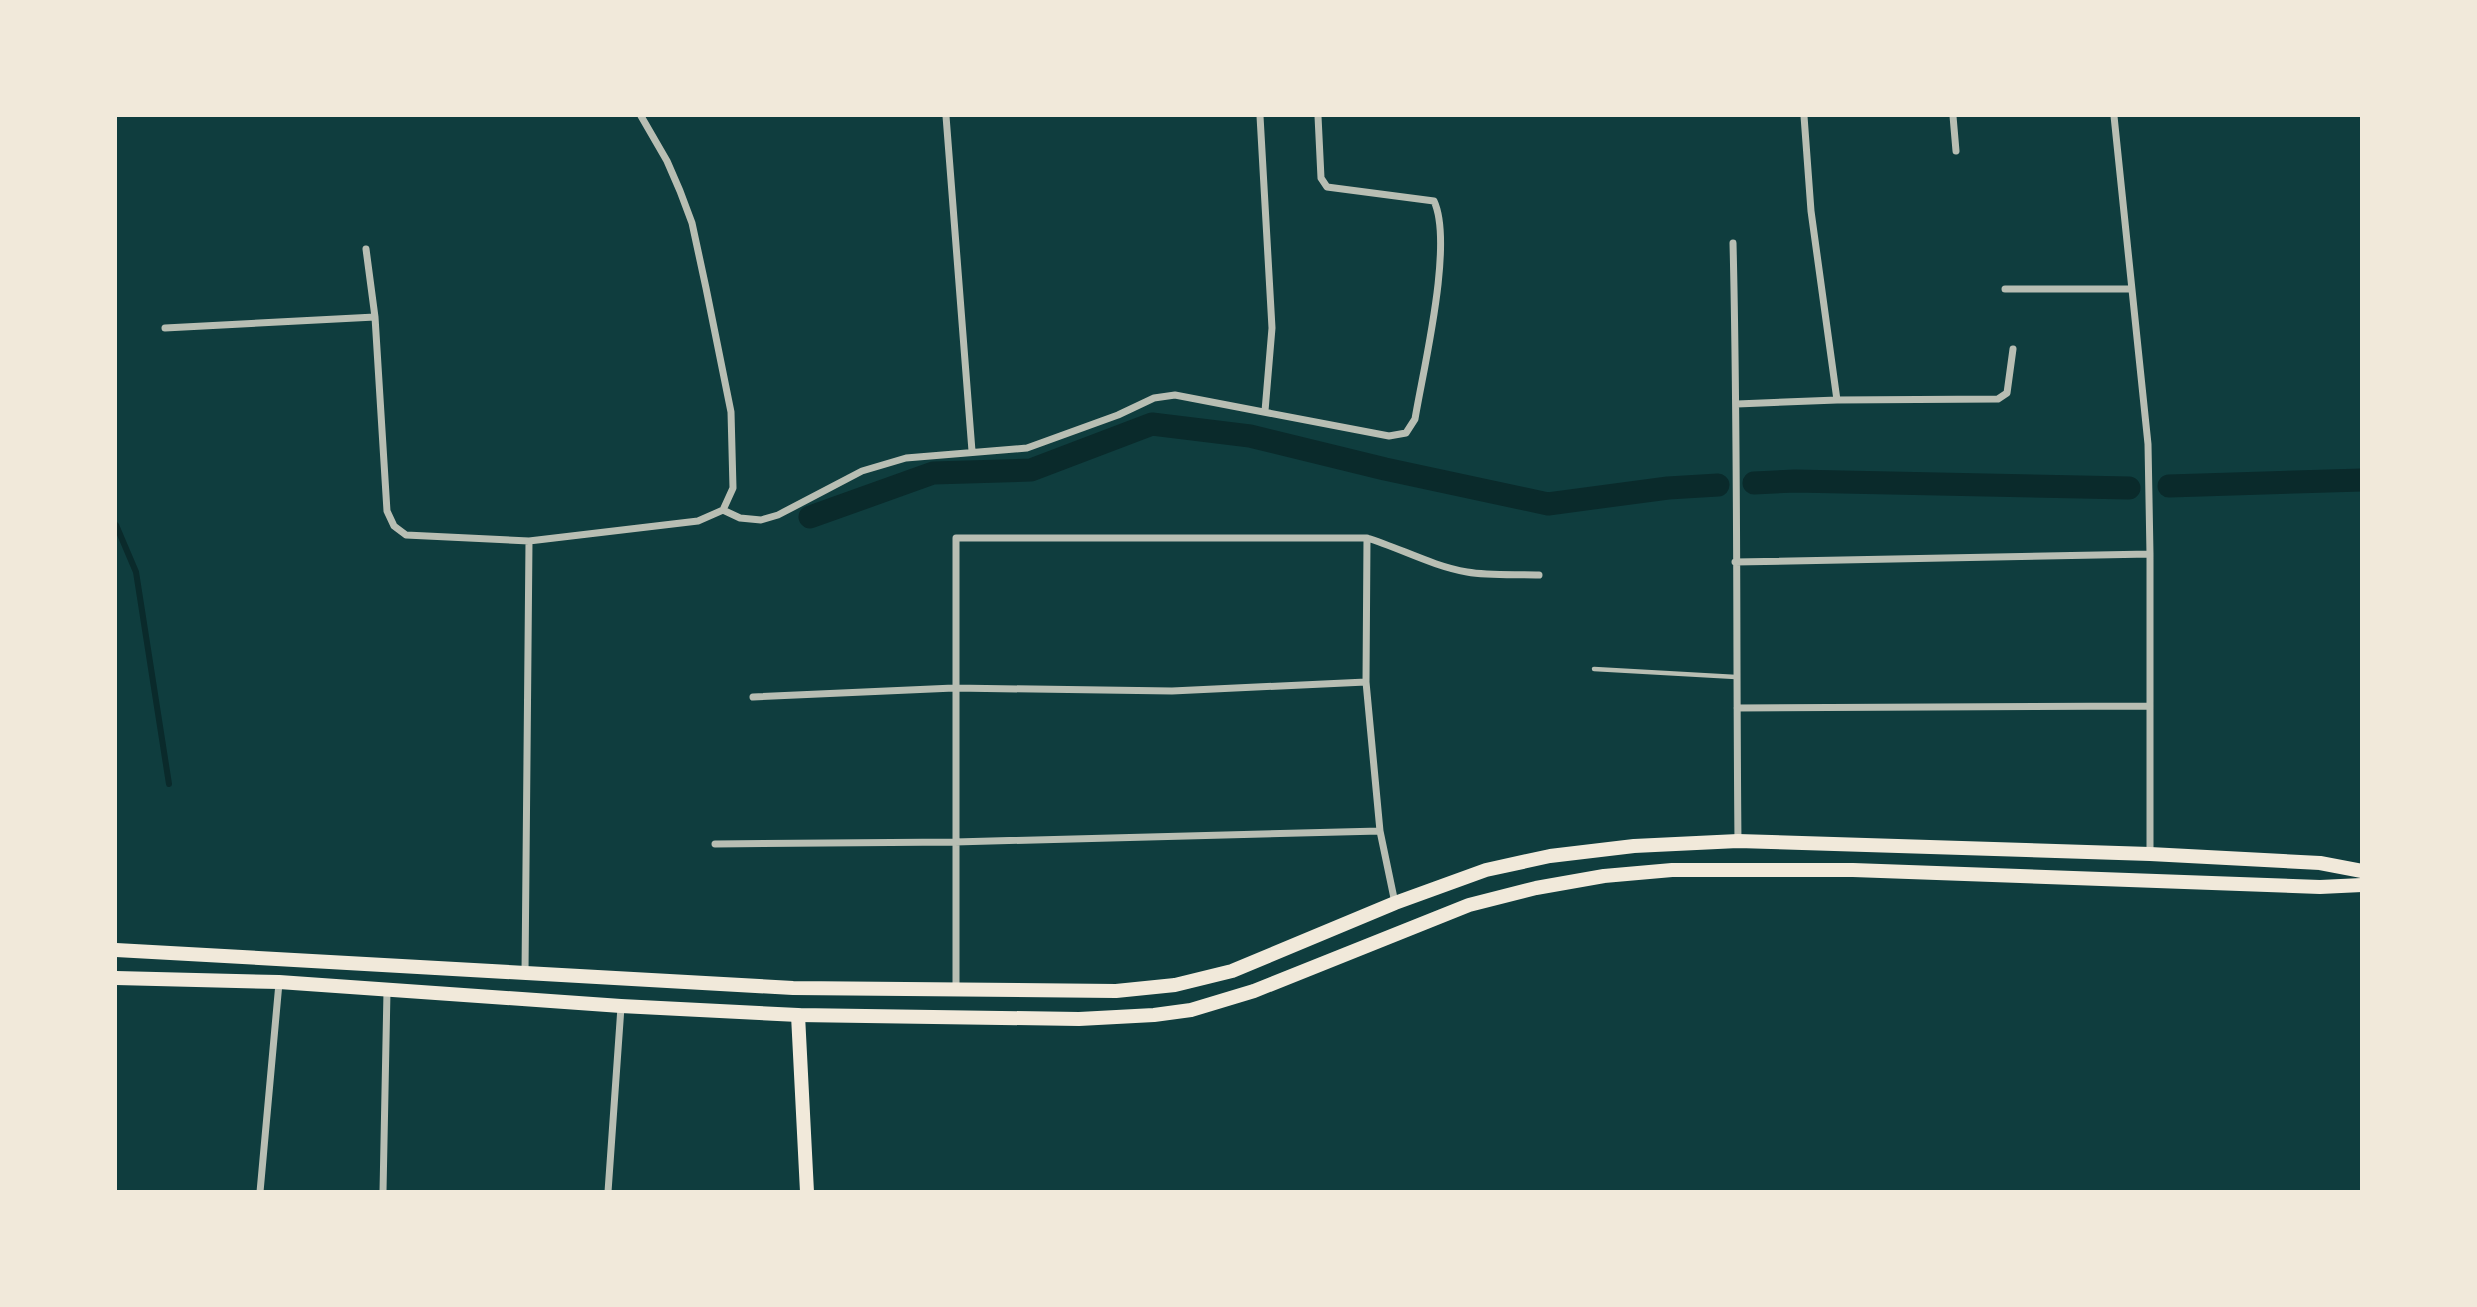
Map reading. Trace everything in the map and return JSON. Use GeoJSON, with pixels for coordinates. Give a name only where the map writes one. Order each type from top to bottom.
{"type":"FeatureCollection","features":[{"type":"Feature","properties":{"kind":"main road"},"geometry":{"type":"LineString","coordinates":[[116,950],[793,988],[1116,991],[1175,985],[1232,971],[1395,902],[1486,870],[1550,856],[1634,846],[1738,841],[2150,854],[2320,863],[2361,871]]}},
{"type":"Feature","properties":{"kind":"main road"},"geometry":{"type":"LineString","coordinates":[[1853,870],[1854,844]]}},
{"type":"Feature","properties":{"kind":"main road"},"geometry":{"type":"LineString","coordinates":[[116,978],[279,982],[621,1006],[798,1015],[1079,1018],[1154,1015],[1191,1010],[1254,991],[1448,913],[1536,888],[1604,876],[1661,871],[1853,870],[2320,887],[2361,885]]}},
{"type":"Feature","properties":{"kind":"main road"},"geometry":{"type":"LineString","coordinates":[[798,1015],[807,1192]]}},
{"type":"Feature","properties":{"kind":"street"},"geometry":{"type":"LineString","coordinates":[[366,248],[375,317],[387,511],[394,526],[407,535],[529,541],[698,521],[723,510],[733,488],[731,412],[709,301],[692,223],[667,161],[641,116]]}},
{"type":"Feature","properties":{"kind":"street"},"geometry":{"type":"LineString","coordinates":[[946,116],[972,452]]}},
{"type":"Feature","properties":{"kind":"street"},"geometry":{"type":"LineString","coordinates":[[1260,116],[1272,328],[1265,411]]}},
{"type":"Feature","properties":{"kind":"street"},"geometry":{"type":"LineString","coordinates":[[723,510],[740,518],[761,520],[778,515],[862,471],[906,458],[1027,448],[1118,415],[1154,398],[1175,395],[1389,436],[1406,433],[1415,419],[1439,283],[1440,213],[1434,201],[1327,187],[1321,178],[1318,116]]}},
{"type":"Feature","properties":{"kind":"street"},"geometry":{"type":"LineString","coordinates":[[1804,116],[1811,211],[1838,400]]}},
{"type":"Feature","properties":{"kind":"street"},"geometry":{"type":"LineString","coordinates":[[1953,116],[1956,151]]}},
{"type":"Feature","properties":{"kind":"street"},"geometry":{"type":"LineString","coordinates":[[2114,116],[2148,444],[2150,854]]}},
{"type":"Feature","properties":{"kind":"street"},"geometry":{"type":"LineString","coordinates":[[1733,243],[1737,404],[1735,562],[1738,841]]}},
{"type":"Feature","properties":{"kind":"street"},"geometry":{"type":"LineString","coordinates":[[2005,289],[2131,289]]}},
{"type":"Feature","properties":{"kind":"street"},"geometry":{"type":"LineString","coordinates":[[165,328],[375,317]]}},
{"type":"Feature","properties":{"kind":"street"},"geometry":{"type":"LineString","coordinates":[[1737,404],[1838,400],[1998,400],[2007,393],[2012,349]]}},
{"type":"Feature","properties":{"kind":"street"},"geometry":{"type":"LineString","coordinates":[[956,990],[956,538],[1367,538],[1468,573],[1539,575]]}},
{"type":"Feature","properties":{"kind":"street"},"geometry":{"type":"LineString","coordinates":[[1367,538],[1366,682],[1380,831],[1395,902]]}},
{"type":"Feature","properties":{"kind":"street"},"geometry":{"type":"LineString","coordinates":[[525,973],[529,541]]}},
{"type":"Feature","properties":{"kind":"street"},"geometry":{"type":"LineString","coordinates":[[1735,562],[2150,554]]}},
{"type":"Feature","properties":{"kind":"street"},"geometry":{"type":"LineString","coordinates":[[753,697],[954,688],[1172,691],[1366,682]]}},
{"type":"Feature","properties":{"kind":"street"},"geometry":{"type":"LineString","coordinates":[[1737,708],[2148,706]]}},
{"type":"Feature","properties":{"kind":"street"},"geometry":{"type":"LineString","coordinates":[[715,844],[955,842],[1380,831]]}},
{"type":"Feature","properties":{"kind":"street"},"geometry":{"type":"LineString","coordinates":[[260,1192],[279,982]]}},
{"type":"Feature","properties":{"kind":"street"},"geometry":{"type":"LineString","coordinates":[[383,1192],[387,991]]}},
{"type":"Feature","properties":{"kind":"street"},"geometry":{"type":"LineString","coordinates":[[608,1192],[621,1006]]}},
{"type":"Feature","properties":{"kind":"lane"},"geometry":{"type":"LineString","coordinates":[[1594,670],[1736,677]]}},
{"type":"Feature","properties":{"kind":"waterway"},"geometry":{"type":"LineString","coordinates":[[810,517],[933,473],[1031,470],[1152,424],[1250,436],[1385,469],[1548,504],[1668,488],[1718,485]]}},
{"type":"Feature","properties":{"kind":"waterway"},"geometry":{"type":"LineString","coordinates":[[2169,486],[2362,480]]}},
{"type":"Feature","properties":{"kind":"waterway"},"geometry":{"type":"LineString","coordinates":[[1754,483],[1795,481],[2129,488]]}},
{"type":"Feature","properties":{"kind":"waterway"},"geometry":{"type":"LineString","coordinates":[[116,525],[136,572],[169,784]]}}]}
